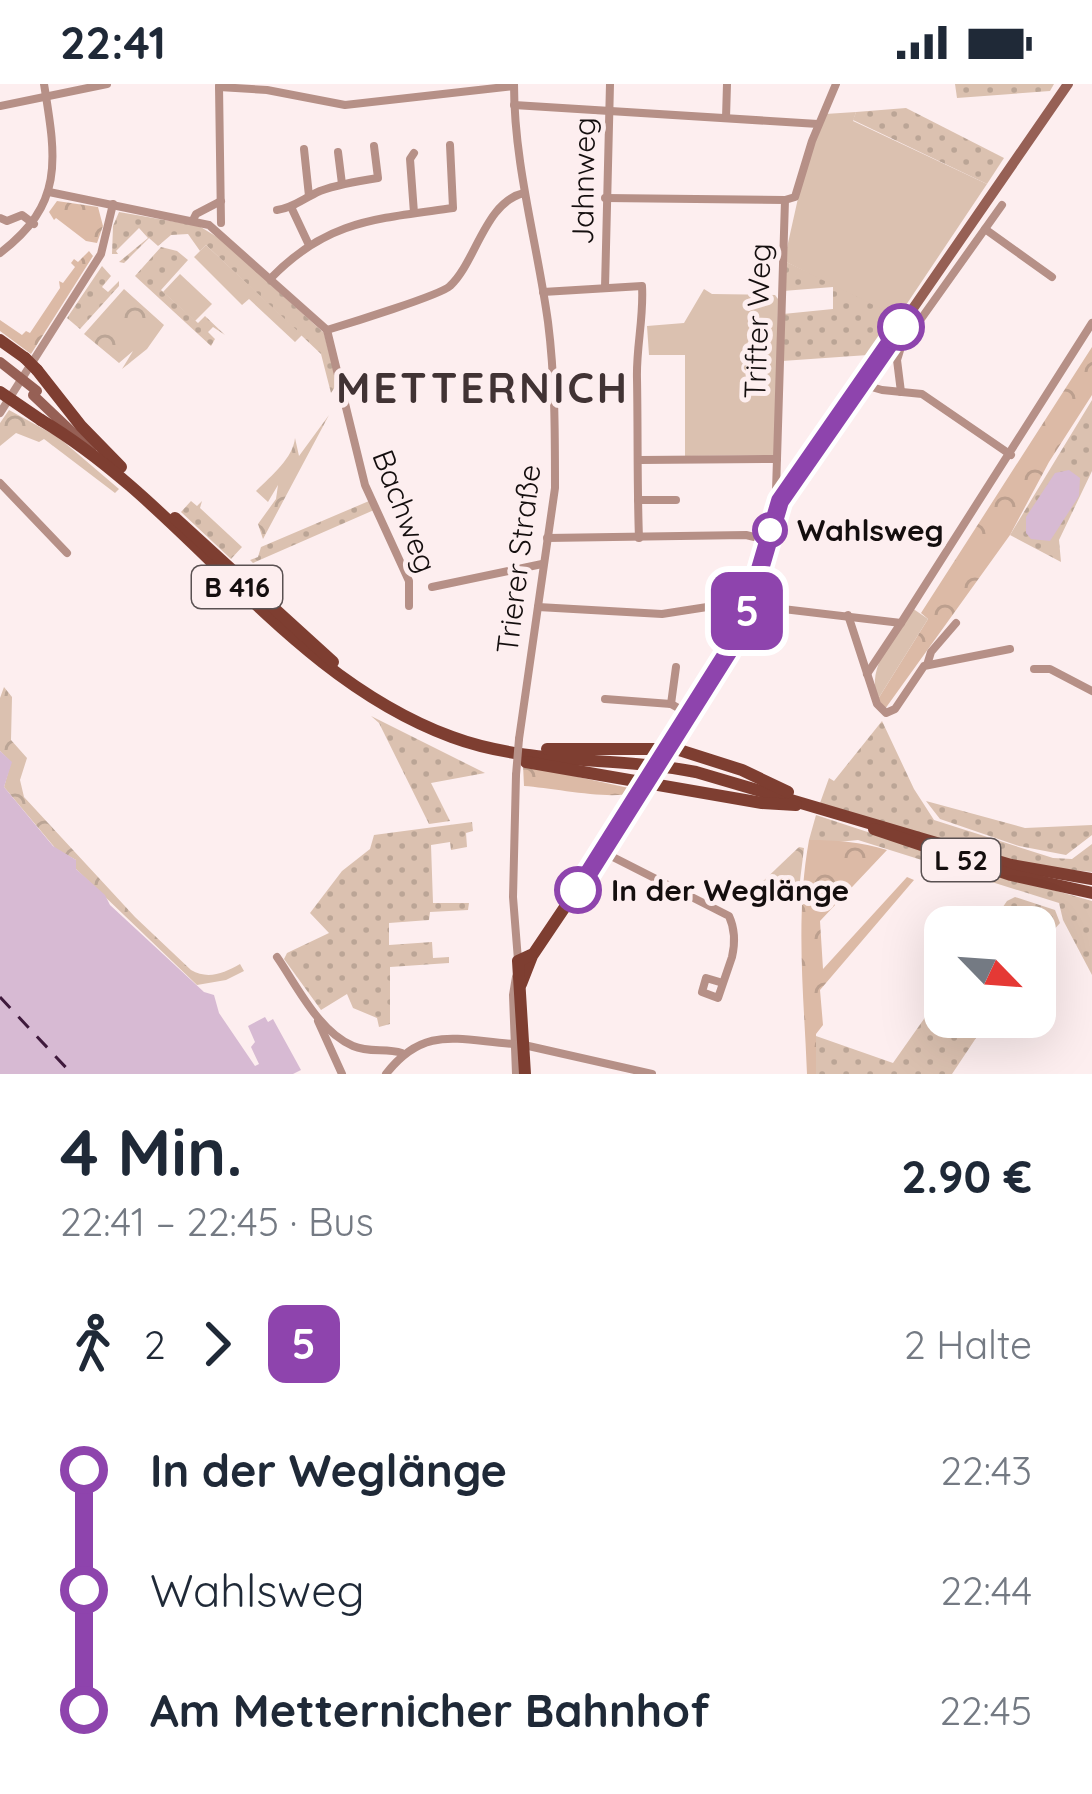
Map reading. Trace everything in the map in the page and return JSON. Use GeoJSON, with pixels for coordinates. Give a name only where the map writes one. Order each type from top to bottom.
{"type":"FeatureCollection","features":[{"type":"Feature","properties":{"kind":"main road"},"geometry":{"type":"LineString","coordinates":[[519,972],[652,778],[728,652],[749,605],[780,501],[1068,84]]}},
{"type":"Feature","properties":{"kind":"main road","name":"B 416"},"geometry":{"type":"LineString","coordinates":[[0,340],[37,370],[99,453],[385,704],[433,730],[510,759],[652,778]]}},
{"type":"Feature","properties":{"kind":"main road"},"geometry":{"type":"LineString","coordinates":[[0,365],[99,453]]}},
{"type":"Feature","properties":{"kind":"main road","name":"B 416"},"geometry":{"type":"LineString","coordinates":[[0,392],[99,453]]}},
{"type":"Feature","properties":{"kind":"main road"},"geometry":{"type":"LineString","coordinates":[[492,749],[668,753]]}},
{"type":"Feature","properties":{"kind":"main road","name":"B 416"},"geometry":{"type":"LineString","coordinates":[[492,749],[668,766],[806,805]]}},
{"type":"Feature","properties":{"kind":"main road","name":"L 52"},"geometry":{"type":"LineString","coordinates":[[668,753],[755,776],[806,805],[862,823],[1023,868],[1092,879]]}},
{"type":"Feature","properties":{"kind":"main road","name":"L 52"},"geometry":{"type":"LineString","coordinates":[[652,778],[762,803],[806,805]]}},
{"type":"Feature","properties":{"kind":"main road","name":"L 52"},"geometry":{"type":"LineString","coordinates":[[862,823],[892,838],[1062,889],[1092,892]]}},
{"type":"Feature","properties":{"kind":"main road"},"geometry":{"type":"LineString","coordinates":[[519,972],[536,950]]}},
{"type":"Feature","properties":{"kind":"main road","name":"Trierer Straße"},"geometry":{"type":"LineString","coordinates":[[519,972],[520,1074]]}},
{"type":"Feature","properties":{"kind":"street"},"geometry":{"type":"LineString","coordinates":[[1,252],[34,224],[49,192],[52,167],[44,84]]}},
{"type":"Feature","properties":{"kind":"street"},"geometry":{"type":"LineString","coordinates":[[0,106],[107,84]]}},
{"type":"Feature","properties":{"kind":"street","name":"Jahnweg"},"geometry":{"type":"LineString","coordinates":[[543,292],[605,288],[610,84]]}},
{"type":"Feature","properties":{"kind":"street"},"geometry":{"type":"LineString","coordinates":[[726,119],[728,84]]}},
{"type":"Feature","properties":{"kind":"street","name":"Trifter Weg"},"geometry":{"type":"LineString","coordinates":[[780,501],[776,491],[785,200],[795,197],[836,84]]}},
{"type":"Feature","properties":{"kind":"street"},"geometry":{"type":"LineString","coordinates":[[221,223],[219,86],[346,105],[514,85]]}},
{"type":"Feature","properties":{"kind":"street","name":"Trierer Straße"},"geometry":{"type":"LineString","coordinates":[[514,85],[524,193],[553,378],[555,448],[555,488],[516,776],[513,897],[519,972]]}},
{"type":"Feature","properties":{"kind":"street"},"geometry":{"type":"LineString","coordinates":[[514,105],[819,124]]}},
{"type":"Feature","properties":{"kind":"street"},"geometry":{"type":"LineString","coordinates":[[270,279],[308,243],[346,228],[453,208],[449,145]]}},
{"type":"Feature","properties":{"kind":"street"},"geometry":{"type":"LineString","coordinates":[[277,210],[292,208],[342,184],[378,178],[374,146]]}},
{"type":"Feature","properties":{"kind":"street"},"geometry":{"type":"LineString","coordinates":[[304,149],[309,196]]}},
{"type":"Feature","properties":{"kind":"street"},"geometry":{"type":"LineString","coordinates":[[338,152],[342,184]]}},
{"type":"Feature","properties":{"kind":"street"},"geometry":{"type":"LineString","coordinates":[[414,153],[410,159],[414,213]]}},
{"type":"Feature","properties":{"kind":"street"},"geometry":{"type":"LineString","coordinates":[[49,192],[194,220],[223,234],[327,331],[448,289],[495,214],[511,197],[524,193]]}},
{"type":"Feature","properties":{"kind":"street"},"geometry":{"type":"LineString","coordinates":[[605,198],[785,200]]}},
{"type":"Feature","properties":{"kind":"street"},"geometry":{"type":"LineString","coordinates":[[194,220],[196,214],[221,201]]}},
{"type":"Feature","properties":{"kind":"street"},"geometry":{"type":"LineString","coordinates":[[0,413],[101,254],[112,204]]}},
{"type":"Feature","properties":{"kind":"street"},"geometry":{"type":"LineString","coordinates":[[902,392],[899,351],[1002,205]]}},
{"type":"Feature","properties":{"kind":"street"},"geometry":{"type":"LineString","coordinates":[[292,208],[308,243]]}},
{"type":"Feature","properties":{"kind":"street"},"geometry":{"type":"LineString","coordinates":[[0,218],[7,221],[22,215],[34,224]]}},
{"type":"Feature","properties":{"kind":"street"},"geometry":{"type":"LineString","coordinates":[[985,229],[1052,277]]}},
{"type":"Feature","properties":{"kind":"street"},"geometry":{"type":"LineString","coordinates":[[605,288],[642,286],[644,331],[637,377],[639,538]]}},
{"type":"Feature","properties":{"kind":"street"},"geometry":{"type":"LineString","coordinates":[[867,674],[1092,323]]}},
{"type":"Feature","properties":{"kind":"street","name":"Bachweg"},"geometry":{"type":"LineString","coordinates":[[327,331],[364,485],[410,581],[409,605]]}},
{"type":"Feature","properties":{"kind":"street"},"geometry":{"type":"LineString","coordinates":[[864,380],[887,391],[926,396],[1011,455]]}},
{"type":"Feature","properties":{"kind":"street"},"geometry":{"type":"LineString","coordinates":[[640,460],[777,459]]}},
{"type":"Feature","properties":{"kind":"street"},"geometry":{"type":"LineString","coordinates":[[0,483],[67,553]]}},
{"type":"Feature","properties":{"kind":"street"},"geometry":{"type":"LineString","coordinates":[[638,500],[676,500]]}},
{"type":"Feature","properties":{"kind":"street"},"geometry":{"type":"LineString","coordinates":[[547,538],[746,535],[767,540]]}},
{"type":"Feature","properties":{"kind":"street"},"geometry":{"type":"LineString","coordinates":[[432,587],[542,564]]}},
{"type":"Feature","properties":{"kind":"street"},"geometry":{"type":"LineString","coordinates":[[538,607],[662,614],[719,604],[749,605],[901,623]]}},
{"type":"Feature","properties":{"kind":"street"},"geometry":{"type":"LineString","coordinates":[[848,615],[879,707],[890,713],[926,666],[1010,650]]}},
{"type":"Feature","properties":{"kind":"street"},"geometry":{"type":"LineString","coordinates":[[926,666],[931,652],[956,623]]}},
{"type":"Feature","properties":{"kind":"street"},"geometry":{"type":"LineString","coordinates":[[671,704],[676,667]]}},
{"type":"Feature","properties":{"kind":"street"},"geometry":{"type":"LineString","coordinates":[[1034,669],[1050,669],[1092,691]]}},
{"type":"Feature","properties":{"kind":"street"},"geometry":{"type":"LineString","coordinates":[[605,699],[671,704],[691,716]]}},
{"type":"Feature","properties":{"kind":"street"},"geometry":{"type":"LineString","coordinates":[[603,852],[729,916],[733,952],[723,983]]}},
{"type":"Feature","properties":{"kind":"street"},"geometry":{"type":"LineString","coordinates":[[277,957],[339,1038],[353,1046],[402,1053]]}},
{"type":"Feature","properties":{"kind":"street"},"geometry":{"type":"LineString","coordinates":[[315,1012],[342,1074]]}},
{"type":"Feature","properties":{"kind":"street"},"geometry":{"type":"LineString","coordinates":[[386,1074],[402,1053],[428,1040],[519,1045],[652,1074]]}},
{"type":"Feature","properties":{"kind":"green space"},"geometry":{"type":"Polygon","coordinates":[[[955,84],[1054,84],[1050,91],[957,98],[955,84]]]}},
{"type":"Feature","properties":{"kind":"green space"},"geometry":{"type":"Polygon","coordinates":[[[906,108],[1004,158],[987,184],[853,120],[856,112],[906,108]]]}},
{"type":"Feature","properties":{"kind":"green space"},"geometry":{"type":"Polygon","coordinates":[[[856,112],[853,121],[987,184],[898,317],[784,261],[805,167],[825,114],[856,112]]]}},
{"type":"Feature","properties":{"kind":"green space"},"geometry":{"type":"Polygon","coordinates":[[[57,201],[98,207],[103,226],[97,243],[54,220],[49,212],[57,201]]]}},
{"type":"Feature","properties":{"kind":"green space"},"geometry":{"type":"Polygon","coordinates":[[[119,212],[199,226],[222,240],[324,333],[337,384],[331,393],[321,354],[206,245],[200,251],[188,234],[171,235],[158,246],[149,238],[124,263],[119,262],[148,238],[139,228],[118,254],[112,254],[113,226],[119,212]]]}},
{"type":"Feature","properties":{"kind":"green space"},"geometry":{"type":"Polygon","coordinates":[[[206,245],[302,335],[295,342],[249,299],[242,305],[194,257],[206,245]]]}},
{"type":"Feature","properties":{"kind":"green space"},"geometry":{"type":"Polygon","coordinates":[[[161,247],[188,260],[161,290],[198,323],[205,316],[225,335],[213,327],[208,332],[215,339],[211,346],[135,276],[161,247]]]}},
{"type":"Feature","properties":{"kind":"green space"},"geometry":{"type":"Polygon","coordinates":[[[89,251],[93,256],[31,354],[0,331],[0,320],[22,335],[30,333],[60,288],[59,281],[63,283],[75,267],[71,263],[89,251]]]}},
{"type":"Feature","properties":{"kind":"green space"},"geometry":{"type":"Polygon","coordinates":[[[784,261],[882,306],[895,320],[868,355],[782,361],[783,314],[833,309],[833,287],[783,291],[784,261]]]}},
{"type":"Feature","properties":{"kind":"green space"},"geometry":{"type":"Polygon","coordinates":[[[102,266],[111,276],[102,287],[108,292],[119,281],[119,286],[80,329],[67,318],[102,266]]]}},
{"type":"Feature","properties":{"kind":"green space"},"geometry":{"type":"Polygon","coordinates":[[[180,274],[212,304],[195,321],[163,292],[180,274]]]}},
{"type":"Feature","properties":{"kind":"green space"},"geometry":{"type":"Polygon","coordinates":[[[124,289],[164,325],[147,349],[122,369],[133,351],[119,363],[84,334],[124,289]]]}},
{"type":"Feature","properties":{"kind":"green space"},"geometry":{"type":"Polygon","coordinates":[[[704,289],[712,294],[775,295],[778,299],[775,455],[685,456],[685,355],[649,355],[647,326],[684,323],[704,289]]]}},
{"type":"Feature","properties":{"kind":"green space"},"geometry":{"type":"Polygon","coordinates":[[[1092,347],[1092,395],[1010,535],[885,709],[878,699],[928,619],[921,613],[1092,347]]]}},
{"type":"Feature","properties":{"kind":"green space"},"geometry":{"type":"Polygon","coordinates":[[[1092,400],[1092,471],[1059,540],[1061,562],[1010,535],[1092,400]]]}},
{"type":"Feature","properties":{"kind":"green space"},"geometry":{"type":"Polygon","coordinates":[[[9,410],[58,437],[119,489],[115,493],[44,439],[39,442],[16,433],[0,446],[0,423],[9,410]]]}},
{"type":"Feature","properties":{"kind":"green space"},"geometry":{"type":"Polygon","coordinates":[[[329,415],[263,539],[258,524],[276,499],[278,485],[268,502],[256,491],[286,459],[295,438],[299,456],[329,415]]]}},
{"type":"Feature","properties":{"kind":"green space"},"geometry":{"type":"Polygon","coordinates":[[[191,501],[197,506],[202,501],[200,508],[242,547],[231,559],[181,512],[191,501]]]}},
{"type":"Feature","properties":{"kind":"green space"},"geometry":{"type":"Polygon","coordinates":[[[369,501],[374,510],[253,563],[250,560],[258,557],[261,547],[369,501]]]}},
{"type":"Feature","properties":{"kind":"green space"},"geometry":{"type":"Polygon","coordinates":[[[912,608],[928,619],[878,699],[879,663],[912,608]]]}},
{"type":"Feature","properties":{"kind":"green space"},"geometry":{"type":"Polygon","coordinates":[[[4,687],[12,697],[11,740],[27,758],[20,780],[24,797],[191,970],[216,974],[240,964],[244,971],[197,985],[76,869],[76,860],[56,849],[4,787],[11,762],[0,751],[4,687]]]}},
{"type":"Feature","properties":{"kind":"green space"},"geometry":{"type":"Polygon","coordinates":[[[371,716],[485,773],[431,783],[450,821],[429,824],[379,723],[371,716]]]}},
{"type":"Feature","properties":{"kind":"green space"},"geometry":{"type":"Polygon","coordinates":[[[882,721],[934,820],[1053,858],[1072,859],[1092,844],[1092,872],[1024,865],[820,803],[829,778],[834,781],[882,721]]]}},
{"type":"Feature","properties":{"kind":"green space"},"geometry":{"type":"Polygon","coordinates":[[[523,765],[629,788],[631,793],[524,786],[523,765]]]}},
{"type":"Feature","properties":{"kind":"green space"},"geometry":{"type":"Polygon","coordinates":[[[926,801],[1025,828],[1092,825],[1092,835],[1066,855],[1019,846],[940,819],[926,801]]]}},
{"type":"Feature","properties":{"kind":"green space"},"geometry":{"type":"Polygon","coordinates":[[[816,815],[1092,901],[1092,975],[1059,903],[858,840],[809,840],[816,815]]]}},
{"type":"Feature","properties":{"kind":"green space"},"geometry":{"type":"Polygon","coordinates":[[[472,822],[473,831],[466,833],[467,847],[451,850],[450,842],[431,845],[433,903],[469,903],[468,910],[430,912],[429,920],[389,923],[389,945],[432,942],[433,958],[449,957],[449,963],[390,967],[390,1024],[379,1027],[377,1018],[353,1008],[347,994],[321,1010],[284,959],[287,953],[329,933],[310,913],[342,871],[370,849],[374,835],[472,822]]]}},
{"type":"Feature","properties":{"kind":"green space"},"geometry":{"type":"Polygon","coordinates":[[[809,840],[887,850],[820,921],[823,969],[907,877],[914,880],[820,990],[823,1025],[816,1034],[816,1074],[807,1074],[802,957],[809,840]]]}},
{"type":"Feature","properties":{"kind":"green space"},"geometry":{"type":"Polygon","coordinates":[[[799,847],[804,848],[799,889],[763,889],[759,885],[799,847]]]}},
{"type":"Feature","properties":{"kind":"green space"},"geometry":{"type":"Polygon","coordinates":[[[1015,897],[1043,906],[1004,906],[1015,897]]]}},
{"type":"Feature","properties":{"kind":"green space"},"geometry":{"type":"Polygon","coordinates":[[[924,1019],[924,1038],[976,1038],[952,1074],[816,1074],[816,1036],[893,1063],[924,1019]]]}},
{"type":"Feature","properties":{"kind":"shaded area"},"geometry":{"type":"Polygon","coordinates":[[[1069,470],[1080,478],[1079,496],[1050,541],[1031,539],[1026,517],[1055,473],[1069,470]]]}},
{"type":"Feature","properties":{"kind":"shaded area"},"geometry":{"type":"Polygon","coordinates":[[[0,751],[12,762],[4,787],[53,846],[76,860],[76,869],[110,905],[204,992],[214,995],[219,1013],[255,1066],[259,1064],[248,1026],[265,1017],[268,1022],[273,1019],[301,1070],[293,1074],[0,1074],[0,751]]]}},
{"type":"Feature","properties":{"kind":"ferry route"},"geometry":{"type":"LineString","coordinates":[[0,997],[72,1074]]}},
{"type":"Feature","properties":{"kind":"bus line","name":"5"},"geometry":{"type":"LineString","coordinates":[[578,890],[728,652],[753,593],[780,501],[901,327]]}},
{"type":"Feature","properties":{"kind":"place","name":"Wahlsweg"},"geometry":{"type":"Point","coordinates":[770,530]}},
{"type":"Feature","properties":{"kind":"place","name":"In der Weglänge"},"geometry":{"type":"Point","coordinates":[578,890]}},
{"type":"Feature","properties":{"kind":"district","name":"METTERNICH"},"geometry":{"type":"Point","coordinates":[483,387]}}]}
